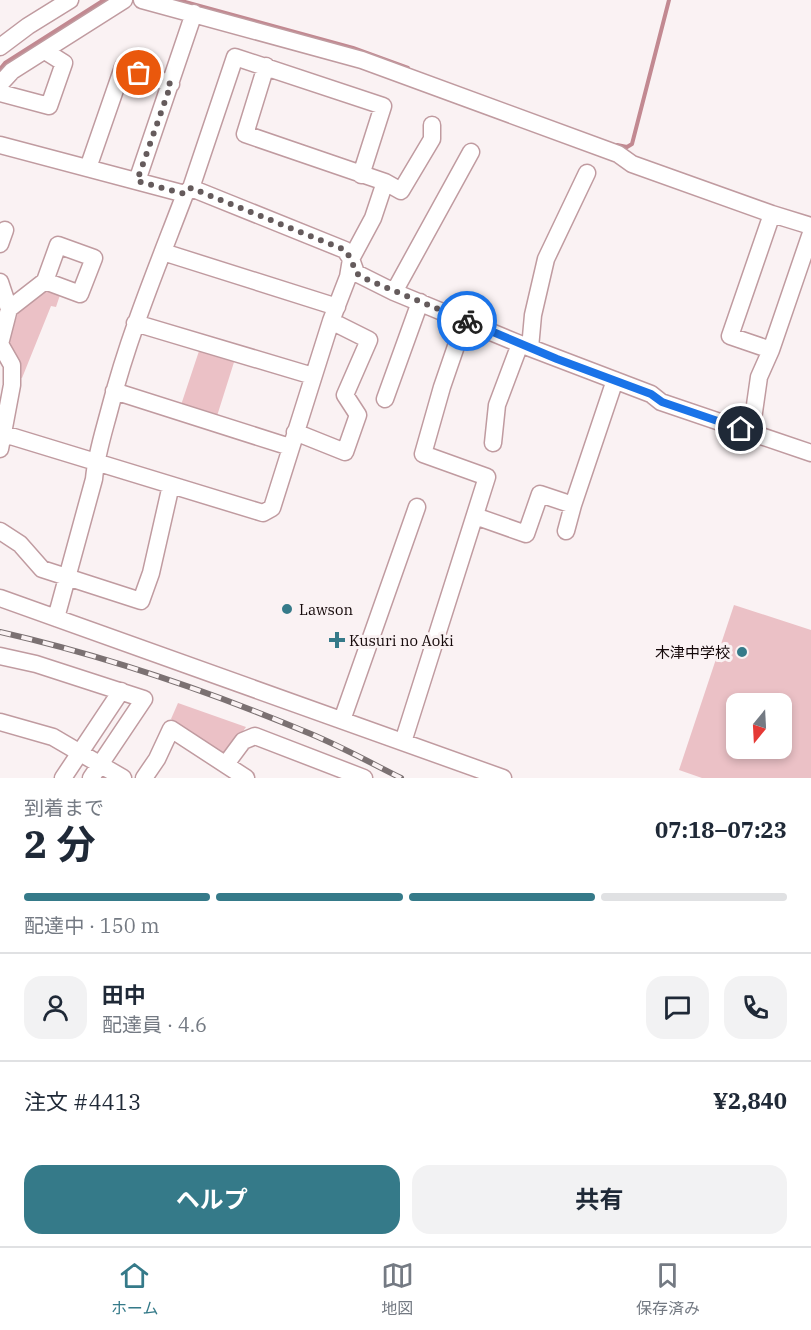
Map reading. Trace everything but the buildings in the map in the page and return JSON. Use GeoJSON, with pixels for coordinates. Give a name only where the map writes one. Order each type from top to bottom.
{"type":"FeatureCollection","features":[{"type":"Feature","properties":{"kind":"street"},"geometry":{"type":"LineString","coordinates":[[0,47],[28,26],[70,0]]}},
{"type":"Feature","properties":{"kind":"street"},"geometry":{"type":"LineString","coordinates":[[0,84],[12,71],[124,0]]}},
{"type":"Feature","properties":{"kind":"street"},"geometry":{"type":"LineString","coordinates":[[142,0],[362,60],[618,154],[632,164],[811,226]]}},
{"type":"Feature","properties":{"kind":"street"},"geometry":{"type":"LineString","coordinates":[[137,181],[194,13]]}},
{"type":"Feature","properties":{"kind":"street"},"geometry":{"type":"LineString","coordinates":[[0,93],[49,106],[64,63],[45,51]]}},
{"type":"Feature","properties":{"kind":"street"},"geometry":{"type":"LineString","coordinates":[[56,618],[94,480],[95,462],[114,391],[135,323],[188,191],[235,57],[383,106],[362,175]]}},
{"type":"Feature","properties":{"kind":"street"},"geometry":{"type":"LineString","coordinates":[[266,66],[245,134],[385,182],[401,191],[432,139],[432,125]]}},
{"type":"Feature","properties":{"kind":"street"},"geometry":{"type":"LineString","coordinates":[[88,168],[123,67],[171,84]]}},
{"type":"Feature","properties":{"kind":"street"},"geometry":{"type":"LineString","coordinates":[[0,145],[137,181],[188,191],[345,250],[356,273],[394,292],[525,346],[651,394],[662,402],[811,453]]}},
{"type":"Feature","properties":{"kind":"street"},"geometry":{"type":"LineString","coordinates":[[394,292],[471,152]]}},
{"type":"Feature","properties":{"kind":"street"},"geometry":{"type":"LineString","coordinates":[[493,443],[497,405],[525,346],[546,259],[587,172]]}},
{"type":"Feature","properties":{"kind":"street"},"geometry":{"type":"LineString","coordinates":[[0,282],[9,309],[0,344],[12,365],[12,385],[2,442],[95,462],[262,513],[272,508],[313,376],[348,277],[351,259],[373,218],[385,182]]}},
{"type":"Feature","properties":{"kind":"street"},"geometry":{"type":"LineString","coordinates":[[771,350],[730,336],[772,214]]}},
{"type":"Feature","properties":{"kind":"street"},"geometry":{"type":"LineString","coordinates":[[751,433],[759,377],[771,350],[811,233]]}},
{"type":"Feature","properties":{"kind":"street"},"geometry":{"type":"LineString","coordinates":[[114,391],[292,440],[345,452],[358,415],[345,395],[369,340],[334,314],[163,252]]}},
{"type":"Feature","properties":{"kind":"street"},"geometry":{"type":"LineString","coordinates":[[9,309],[45,281]]}},
{"type":"Feature","properties":{"kind":"street"},"geometry":{"type":"LineString","coordinates":[[385,399],[420,302]]}},
{"type":"Feature","properties":{"kind":"street"},"geometry":{"type":"LineString","coordinates":[[403,742],[487,477],[423,454],[442,387],[465,320]]}},
{"type":"Feature","properties":{"kind":"street"},"geometry":{"type":"LineString","coordinates":[[135,323],[313,376]]}},
{"type":"Feature","properties":{"kind":"street"},"geometry":{"type":"LineString","coordinates":[[566,531],[615,380]]}},
{"type":"Feature","properties":{"kind":"street"},"geometry":{"type":"LineString","coordinates":[[0,531],[20,544],[42,569],[141,601],[152,573],[171,485]]}},
{"type":"Feature","properties":{"kind":"street"},"geometry":{"type":"LineString","coordinates":[[475,516],[526,534],[540,494],[573,505]]}},
{"type":"Feature","properties":{"kind":"street"},"geometry":{"type":"LineString","coordinates":[[342,720],[417,507]]}},
{"type":"Feature","properties":{"kind":"street"},"geometry":{"type":"LineString","coordinates":[[0,598],[503,778]]}},
{"type":"Feature","properties":{"kind":"street"},"geometry":{"type":"LineString","coordinates":[[0,656],[36,664],[144,699],[96,771]]}},
{"type":"Feature","properties":{"kind":"street"},"geometry":{"type":"LineString","coordinates":[[63,778],[121,691]]}},
{"type":"Feature","properties":{"kind":"street"},"geometry":{"type":"LineString","coordinates":[[0,722],[53,737],[79,753],[96,771],[123,778]]}},
{"type":"Feature","properties":{"kind":"street"},"geometry":{"type":"LineString","coordinates":[[144,778],[157,759],[171,729],[246,778]]}},
{"type":"Feature","properties":{"kind":"street"},"geometry":{"type":"LineString","coordinates":[[226,764],[243,741],[255,736],[364,778]]}},
{"type":"Feature","properties":{"kind":"shaded area"},"geometry":{"type":"Polygon","coordinates":[[[49,289],[61,292],[56,307],[51,306],[22,378],[18,377],[8,341],[18,313],[42,292],[49,289]]]}},
{"type":"Feature","properties":{"kind":"shaded area"},"geometry":{"type":"Polygon","coordinates":[[[200,348],[235,359],[217,416],[181,405],[200,348]]]}},
{"type":"Feature","properties":{"kind":"shaded area"},"geometry":{"type":"Polygon","coordinates":[[[734,605],[811,630],[811,778],[702,778],[679,770],[734,605]]]}},
{"type":"Feature","properties":{"kind":"shaded area"},"geometry":{"type":"Polygon","coordinates":[[[178,703],[246,727],[228,753],[221,753],[171,719],[178,703]]]}},
{"type":"Feature","properties":{"kind":"waterway"},"geometry":{"type":"LineString","coordinates":[[0,69],[5,63],[104,0]]}},
{"type":"Feature","properties":{"kind":"waterway"},"geometry":{"type":"LineString","coordinates":[[178,0],[353,48],[408,68]]}},
{"type":"Feature","properties":{"kind":"waterway"},"geometry":{"type":"LineString","coordinates":[[617,145],[627,147],[632,144],[669,0]]}},
{"type":"Feature","properties":{"kind":"railway"},"geometry":{"type":"LineString","coordinates":[[0,632],[79,652],[197,690],[311,734],[401,778]]}},
{"type":"Feature","properties":{"kind":"way so far"},"geometry":{"type":"LineString","coordinates":[[139,73],[171,84],[137,181],[185,194],[191,188],[345,250],[356,273],[368,280],[467,321]]}},
{"type":"Feature","properties":{"kind":"place","name":"Lawson"},"geometry":{"type":"Point","coordinates":[287,609]}},
{"type":"Feature","properties":{"kind":"place","name":"Kusuri no Aoki"},"geometry":{"type":"Point","coordinates":[337,640]}},
{"type":"Feature","properties":{"kind":"place","name":"木津中学校"},"geometry":{"type":"Point","coordinates":[742,652]}},
{"type":"Feature","properties":{"kind":"route"},"geometry":{"type":"LineString","coordinates":[[467,321],[557,359],[651,394],[662,402],[741,429]]}}]}
